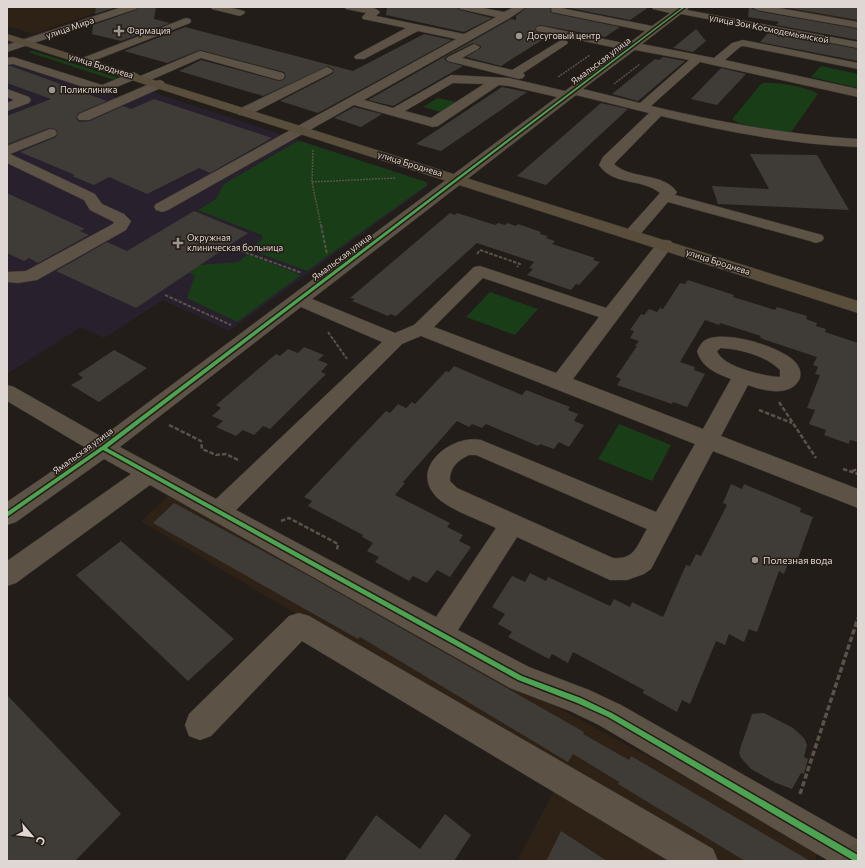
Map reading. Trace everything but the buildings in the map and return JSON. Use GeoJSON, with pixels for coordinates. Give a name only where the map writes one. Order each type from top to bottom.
{"type":"FeatureCollection","features":[{"type":"Feature","properties":{"kind":"main road","name":"улица Броднева"},"geometry":{"type":"LineString","coordinates":[[7,37],[858,307]]}},
{"type":"Feature","properties":{"kind":"street","name":"улица Мира"},"geometry":{"type":"LineString","coordinates":[[7,49],[132,7]]}},
{"type":"Feature","properties":{"kind":"street"},"geometry":{"type":"LineString","coordinates":[[216,7],[240,13]]}},
{"type":"Feature","properties":{"kind":"street"},"geometry":{"type":"LineString","coordinates":[[350,7],[375,12],[367,17],[466,38]]}},
{"type":"Feature","properties":{"kind":"street"},"geometry":{"type":"LineString","coordinates":[[464,7],[506,16]]}},
{"type":"Feature","properties":{"kind":"street"},"geometry":{"type":"LineString","coordinates":[[162,207],[521,7]]}},
{"type":"Feature","properties":{"kind":"street","name":"улица Зои Космодемьянской"},"geometry":{"type":"LineString","coordinates":[[657,7],[682,9],[858,45]]}},
{"type":"Feature","properties":{"kind":"street"},"geometry":{"type":"LineString","coordinates":[[757,7],[858,25]]}},
{"type":"Feature","properties":{"kind":"street","name":"Ямальская улица"},"geometry":{"type":"LineString","coordinates":[[7,515],[307,304],[458,179],[682,9]]}},
{"type":"Feature","properties":{"kind":"street"},"geometry":{"type":"LineString","coordinates":[[556,10],[655,30]]}},
{"type":"Feature","properties":{"kind":"street"},"geometry":{"type":"LineString","coordinates":[[84,61],[186,21]]}},
{"type":"Feature","properties":{"kind":"street"},"geometry":{"type":"LineString","coordinates":[[360,57],[417,27]]}},
{"type":"Feature","properties":{"kind":"street"},"geometry":{"type":"LineString","coordinates":[[541,29],[607,43],[716,62],[858,93]]}},
{"type":"Feature","properties":{"kind":"street"},"geometry":{"type":"LineString","coordinates":[[486,41],[452,60],[553,83],[573,92]]}},
{"type":"Feature","properties":{"kind":"street"},"geometry":{"type":"LineString","coordinates":[[513,74],[563,42]]}},
{"type":"Feature","properties":{"kind":"street"},"geometry":{"type":"LineString","coordinates":[[716,62],[736,45],[743,44],[858,66]]}},
{"type":"Feature","properties":{"kind":"street"},"geometry":{"type":"LineString","coordinates":[[7,62],[13,60],[102,89],[138,78],[200,54],[279,76]]}},
{"type":"Feature","properties":{"kind":"street"},"geometry":{"type":"LineString","coordinates":[[643,107],[697,59]]}},
{"type":"Feature","properties":{"kind":"street"},"geometry":{"type":"LineString","coordinates":[[244,112],[327,72]]}},
{"type":"Feature","properties":{"kind":"street"},"geometry":{"type":"LineString","coordinates":[[395,112],[451,79],[497,81],[573,92],[784,138],[858,144]]}},
{"type":"Feature","properties":{"kind":"street"},"geometry":{"type":"LineString","coordinates":[[354,101],[433,123],[497,81]]}},
{"type":"Feature","properties":{"kind":"street"},"geometry":{"type":"LineString","coordinates":[[84,117],[159,84]]}},
{"type":"Feature","properties":{"kind":"street"},"geometry":{"type":"LineString","coordinates":[[7,93],[25,100],[7,107]]}},
{"type":"Feature","properties":{"kind":"street"},"geometry":{"type":"LineString","coordinates":[[631,234],[666,198],[669,192],[665,188],[609,169],[606,165],[608,160],[659,111]]}},
{"type":"Feature","properties":{"kind":"street"},"geometry":{"type":"LineString","coordinates":[[7,151],[50,133]]}},
{"type":"Feature","properties":{"kind":"street"},"geometry":{"type":"LineString","coordinates":[[7,158],[90,197],[96,207],[118,217],[123,222],[120,227],[31,276],[18,278],[7,277]]}},
{"type":"Feature","properties":{"kind":"street"},"geometry":{"type":"LineString","coordinates":[[666,198],[816,238]]}},
{"type":"Feature","properties":{"kind":"street"},"geometry":{"type":"LineString","coordinates":[[560,382],[664,245]]}},
{"type":"Feature","properties":{"kind":"street"},"geometry":{"type":"LineString","coordinates":[[218,512],[395,340],[420,329],[480,271],[610,315]]}},
{"type":"Feature","properties":{"kind":"street"},"geometry":{"type":"LineString","coordinates":[[307,304],[395,340]]}},
{"type":"Feature","properties":{"kind":"street"},"geometry":{"type":"LineString","coordinates":[[420,329],[560,382],[858,499]]}},
{"type":"Feature","properties":{"kind":"street"},"geometry":{"type":"LineString","coordinates":[[662,525],[481,448],[468,447],[457,451],[449,457],[441,468],[438,478],[441,487],[449,495],[610,569],[630,569],[642,561],[662,525],[743,376]]}},
{"type":"Feature","properties":{"kind":"street"},"geometry":{"type":"LineString","coordinates":[[7,392],[149,474],[520,678],[579,700],[610,715],[858,860]]}},
{"type":"Feature","properties":{"kind":"street"},"geometry":{"type":"LineString","coordinates":[[7,575],[149,474]]}},
{"type":"Feature","properties":{"kind":"street"},"geometry":{"type":"LineString","coordinates":[[440,634],[512,524]]}},
{"type":"Feature","properties":{"kind":"street"},"geometry":{"type":"LineString","coordinates":[[200,725],[298,626],[701,861]]}},
{"type":"Feature","properties":{"kind":"path"},"geometry":{"type":"LineString","coordinates":[[553,83],[552,81],[607,43]]}},
{"type":"Feature","properties":{"kind":"path"},"geometry":{"type":"LineString","coordinates":[[313,144],[312,182],[327,254],[330,260]]}},
{"type":"Feature","properties":{"kind":"path"},"geometry":{"type":"LineString","coordinates":[[312,182],[401,178]]}},
{"type":"Feature","properties":{"kind":"path"},"geometry":{"type":"LineString","coordinates":[[236,249],[308,275]]}},
{"type":"Feature","properties":{"kind":"path"},"geometry":{"type":"LineString","coordinates":[[474,256],[480,250],[520,264],[513,272]]}},
{"type":"Feature","properties":{"kind":"path"},"geometry":{"type":"LineString","coordinates":[[165,295],[237,328]]}},
{"type":"Feature","properties":{"kind":"path"},"geometry":{"type":"LineString","coordinates":[[307,304],[307,312],[317,316],[350,364]]}},
{"type":"Feature","properties":{"kind":"path"},"geometry":{"type":"LineString","coordinates":[[777,399],[816,458]]}},
{"type":"Feature","properties":{"kind":"path"},"geometry":{"type":"LineString","coordinates":[[759,410],[792,423]]}},
{"type":"Feature","properties":{"kind":"path"},"geometry":{"type":"LineString","coordinates":[[165,422],[201,441],[202,449],[216,455],[226,454],[245,463]]}},
{"type":"Feature","properties":{"kind":"path"},"geometry":{"type":"LineString","coordinates":[[851,472],[858,469]]}},
{"type":"Feature","properties":{"kind":"path"},"geometry":{"type":"LineString","coordinates":[[280,522],[289,518],[338,544],[335,556]]}},
{"type":"Feature","properties":{"kind":"path"},"geometry":{"type":"LineString","coordinates":[[799,798],[858,618]]}},
{"type":"Feature","properties":{"kind":"shaded area"},"geometry":{"type":"Polygon","coordinates":[[[7,7],[113,7],[36,33],[30,33],[7,26],[7,7]]]}},
{"type":"Feature","properties":{"kind":"shaded area"},"geometry":{"type":"Polygon","coordinates":[[[774,7],[858,7],[858,22],[774,7]]]}},
{"type":"Feature","properties":{"kind":"shaded area","name":"Окружная клиническая больница"},"geometry":{"type":"Polygon","coordinates":[[[15,63],[129,102],[152,92],[427,182],[428,186],[229,331],[163,300],[104,338],[81,327],[7,374],[7,66],[15,63]]]}},
{"type":"Feature","properties":{"kind":"shaded area"},"geometry":{"type":"Polygon","coordinates":[[[168,496],[817,848],[816,861],[517,861],[563,774],[141,521],[168,496]]]}},
{"type":"Feature","properties":{"kind":"green space"},"geometry":{"type":"Polygon","coordinates":[[[33,51],[120,79],[117,81],[28,52],[33,51]]]}},
{"type":"Feature","properties":{"kind":"green space"},"geometry":{"type":"Polygon","coordinates":[[[821,66],[858,74],[858,88],[811,77],[821,66]]]}},
{"type":"Feature","properties":{"kind":"green space"},"geometry":{"type":"Polygon","coordinates":[[[776,83],[807,89],[818,94],[791,132],[778,132],[739,123],[733,120],[733,118],[761,84],[776,83]]]}},
{"type":"Feature","properties":{"kind":"green space"},"geometry":{"type":"Polygon","coordinates":[[[438,98],[456,102],[441,112],[423,107],[438,98]]]}},
{"type":"Feature","properties":{"kind":"green space"},"geometry":{"type":"Polygon","coordinates":[[[300,141],[426,182],[427,185],[307,271],[248,249],[263,239],[262,235],[198,210],[216,199],[224,184],[300,141]]]}},
{"type":"Feature","properties":{"kind":"green space"},"geometry":{"type":"Polygon","coordinates":[[[248,254],[301,275],[237,322],[187,298],[195,275],[175,267],[238,262],[248,254]]]}},
{"type":"Feature","properties":{"kind":"green space"},"geometry":{"type":"Polygon","coordinates":[[[490,292],[538,309],[515,335],[466,317],[490,292]]]}},
{"type":"Feature","properties":{"kind":"green space"},"geometry":{"type":"Polygon","coordinates":[[[619,424],[671,445],[652,481],[598,459],[619,424]]]}},
{"type":"Feature","properties":{"kind":"cycle path"},"geometry":{"type":"LineString","coordinates":[[7,515],[103,448],[684,7]]}},
{"type":"Feature","properties":{"kind":"cycle path"},"geometry":{"type":"LineString","coordinates":[[103,448],[520,678],[579,700],[610,715],[858,859]]}},
{"type":"Feature","properties":{"kind":"place","name":"Фармация"},"geometry":{"type":"Point","coordinates":[119,31]}},
{"type":"Feature","properties":{"kind":"place","name":"Досуговый центр"},"geometry":{"type":"Point","coordinates":[519,36]}},
{"type":"Feature","properties":{"kind":"place","name":"Поликлиника"},"geometry":{"type":"Point","coordinates":[52,90]}},
{"type":"Feature","properties":{"kind":"place","name":"Окружная клиническая больница"},"geometry":{"type":"Point","coordinates":[178,243]}},
{"type":"Feature","properties":{"kind":"place","name":"Полезная вода"},"geometry":{"type":"Point","coordinates":[755,560]}}]}
